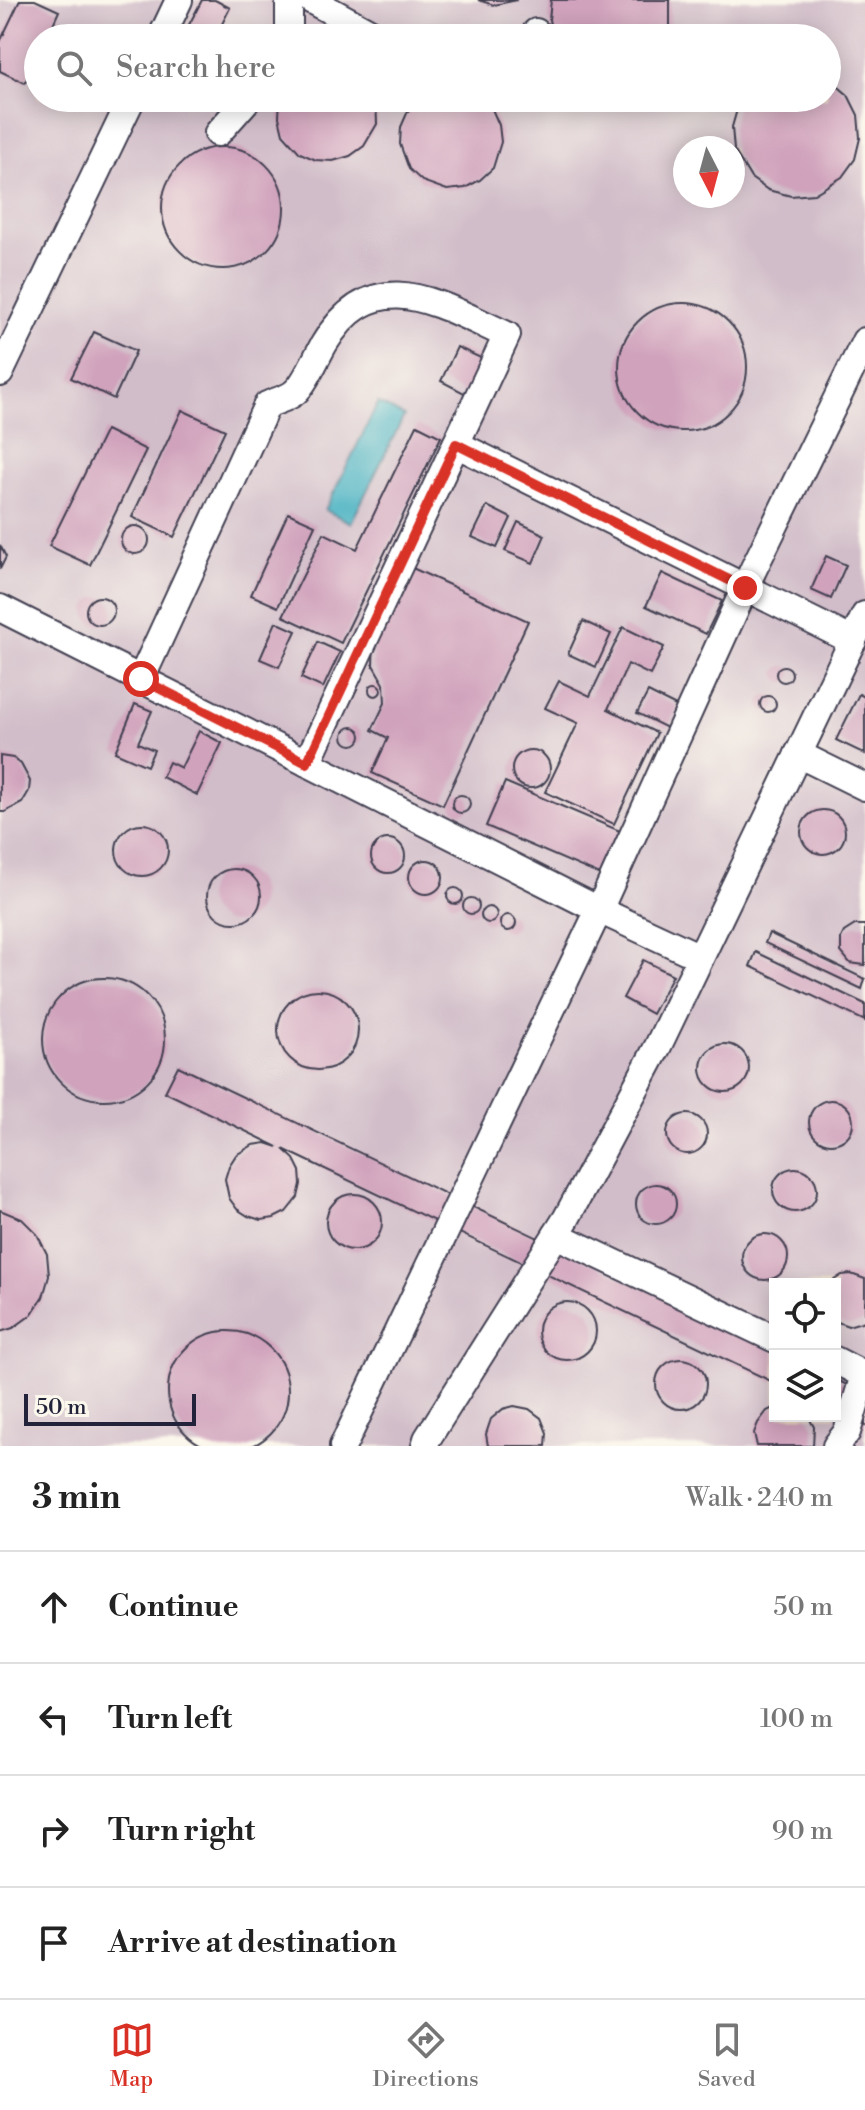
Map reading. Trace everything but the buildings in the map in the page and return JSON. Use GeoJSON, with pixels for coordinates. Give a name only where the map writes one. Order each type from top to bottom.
{"type":"FeatureCollection","features":[{"type":"Feature","properties":{"kind":"lane"},"geometry":{"type":"LineString","coordinates":[[168,24],[179,0]]}},
{"type":"Feature","properties":{"kind":"lane"},"geometry":{"type":"LineString","coordinates":[[289,0],[289,24]]}},
{"type":"Feature","properties":{"kind":"lane"},"geometry":{"type":"LineString","coordinates":[[311,0],[355,24]]}},
{"type":"Feature","properties":{"kind":"lane"},"geometry":{"type":"LineString","coordinates":[[0,373],[125,112]]}},
{"type":"Feature","properties":{"kind":"lane"},"geometry":{"type":"LineString","coordinates":[[218,133],[237,112]]}},
{"type":"Feature","properties":{"kind":"lane"},"geometry":{"type":"LineString","coordinates":[[141,679],[267,405],[295,393],[337,321],[361,303],[379,297],[413,295],[507,335],[307,763]]}},
{"type":"Feature","properties":{"kind":"lane"},"geometry":{"type":"LineString","coordinates":[[343,1446],[599,910],[745,588],[865,341]]}},
{"type":"Feature","properties":{"kind":"lane"},"geometry":{"type":"LineString","coordinates":[[456,444],[853,641]]}},
{"type":"Feature","properties":{"kind":"lane"},"geometry":{"type":"LineString","coordinates":[[0,608],[599,910],[700,957]]}},
{"type":"Feature","properties":{"kind":"lane"},"geometry":{"type":"LineString","coordinates":[[425,1446],[556,1235],[658,1046],[865,615]]}},
{"type":"Feature","properties":{"kind":"lane"},"geometry":{"type":"LineString","coordinates":[[798,754],[865,787]]}},
{"type":"Feature","properties":{"kind":"lane"},"geometry":{"type":"LineString","coordinates":[[556,1235],[769,1336]]}},
{"type":"Feature","properties":{"kind":"lane"},"geometry":{"type":"LineString","coordinates":[[836,1446],[847,1432],[864,1375],[841,1363]]}},
{"type":"Feature","properties":{"kind":"shaded area"},"geometry":{"type":"Polygon","coordinates":[[[0,0],[865,0],[865,1446],[0,1446],[0,0]]]}},
{"type":"Feature","properties":{"kind":"water"},"geometry":{"type":"Polygon","coordinates":[[[378,403],[404,416],[351,523],[325,510],[378,403]]]}},
{"type":"Feature","properties":{"kind":"route"},"geometry":{"type":"LineString","coordinates":[[141,679],[307,763],[456,444],[745,588]]}}]}
